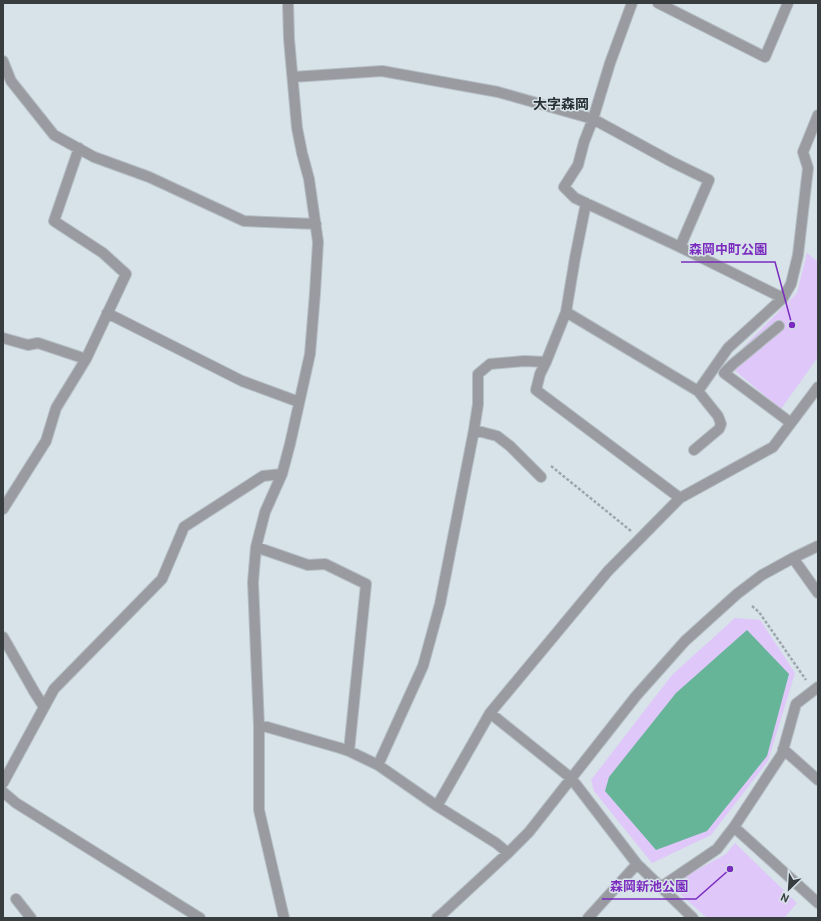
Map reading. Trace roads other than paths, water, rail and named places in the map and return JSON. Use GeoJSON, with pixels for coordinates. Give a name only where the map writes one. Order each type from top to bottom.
{"type":"FeatureCollection","features":[{"type":"Feature","properties":{"kind":"street"},"geometry":{"type":"LineString","coordinates":[[284,918],[258,810],[259,726],[253,582],[256,547],[265,512],[282,474],[310,354],[318,242],[309,180],[297,128],[289,39],[288,3]]}},
{"type":"Feature","properties":{"kind":"street"},"geometry":{"type":"LineString","coordinates":[[632,3],[610,63],[578,165],[564,187],[575,198],[680,247],[783,298]]}},
{"type":"Feature","properties":{"kind":"street"},"geometry":{"type":"LineString","coordinates":[[658,3],[765,57],[788,3]]}},
{"type":"Feature","properties":{"kind":"street"},"geometry":{"type":"LineString","coordinates":[[3,61],[11,81],[54,135],[94,157],[149,177],[244,221],[316,224]]}},
{"type":"Feature","properties":{"kind":"street"},"geometry":{"type":"LineString","coordinates":[[293,77],[382,71],[498,92],[593,119],[672,162],[709,180],[680,247]]}},
{"type":"Feature","properties":{"kind":"street"},"geometry":{"type":"LineString","coordinates":[[698,391],[728,348],[783,298],[791,284],[798,255],[813,169],[804,152],[818,115]]}},
{"type":"Feature","properties":{"kind":"street"},"geometry":{"type":"LineString","coordinates":[[3,508],[46,441],[56,408],[86,359],[126,274],[103,253],[54,221],[78,148]]}},
{"type":"Feature","properties":{"kind":"street"},"geometry":{"type":"LineString","coordinates":[[586,203],[566,312],[540,374],[536,390],[680,498]]}},
{"type":"Feature","properties":{"kind":"street"},"geometry":{"type":"LineString","coordinates":[[566,312],[698,391],[718,416],[721,424],[719,430],[694,450]]}},
{"type":"Feature","properties":{"kind":"street"},"geometry":{"type":"LineString","coordinates":[[107,313],[242,381],[299,402]]}},
{"type":"Feature","properties":{"kind":"street"},"geometry":{"type":"LineString","coordinates":[[779,326],[724,373],[791,423]]}},
{"type":"Feature","properties":{"kind":"street"},"geometry":{"type":"LineString","coordinates":[[3,338],[28,344],[38,343],[86,359]]}},
{"type":"Feature","properties":{"kind":"street"},"geometry":{"type":"LineString","coordinates":[[378,765],[423,666],[440,604],[474,430],[478,404],[478,374],[490,364],[524,361],[546,362]]}},
{"type":"Feature","properties":{"kind":"street"},"geometry":{"type":"LineString","coordinates":[[437,806],[490,713],[608,571],[680,498],[773,447],[818,387]]}},
{"type":"Feature","properties":{"kind":"street"},"geometry":{"type":"LineString","coordinates":[[474,430],[497,436],[510,446],[541,477]]}},
{"type":"Feature","properties":{"kind":"street"},"geometry":{"type":"LineString","coordinates":[[3,783],[54,689],[162,580],[184,527],[263,476],[282,474]]}},
{"type":"Feature","properties":{"kind":"street"},"geometry":{"type":"LineString","coordinates":[[437,918],[508,854],[529,832],[636,696],[685,641],[737,594],[762,575],[818,546]]}},
{"type":"Feature","properties":{"kind":"street"},"geometry":{"type":"LineString","coordinates":[[256,547],[308,565],[325,564],[366,584],[349,751]]}},
{"type":"Feature","properties":{"kind":"street"},"geometry":{"type":"LineString","coordinates":[[793,558],[818,593]]}},
{"type":"Feature","properties":{"kind":"street"},"geometry":{"type":"LineString","coordinates":[[3,637],[44,706]]}},
{"type":"Feature","properties":{"kind":"street"},"geometry":{"type":"LineString","coordinates":[[661,887],[717,849],[734,827],[782,754],[796,704],[816,688]]}},
{"type":"Feature","properties":{"kind":"street"},"geometry":{"type":"LineString","coordinates":[[490,713],[571,778],[637,864],[693,918]]}},
{"type":"Feature","properties":{"kind":"street"},"geometry":{"type":"LineString","coordinates":[[259,726],[268,727],[349,751],[378,765],[437,806],[496,843],[508,854]]}},
{"type":"Feature","properties":{"kind":"street"},"geometry":{"type":"LineString","coordinates":[[784,749],[818,780]]}},
{"type":"Feature","properties":{"kind":"street"},"geometry":{"type":"LineString","coordinates":[[3,792],[16,803],[200,918]]}},
{"type":"Feature","properties":{"kind":"street"},"geometry":{"type":"LineString","coordinates":[[734,827],[818,903]]}},
{"type":"Feature","properties":{"kind":"street"},"geometry":{"type":"LineString","coordinates":[[588,918],[637,864]]}},
{"type":"Feature","properties":{"kind":"street"},"geometry":{"type":"LineString","coordinates":[[16,899],[31,918]]}},
{"type":"Feature","properties":{"kind":"place","name":"森岡中町公園"},"geometry":{"type":"Point","coordinates":[792,325]}},
{"type":"Feature","properties":{"kind":"place","name":"森岡新池公園"},"geometry":{"type":"Point","coordinates":[730,869]}},
{"type":"Feature","properties":{"kind":"district","name":"大字森岡"},"geometry":{"type":"Point","coordinates":[561,104]}}]}
